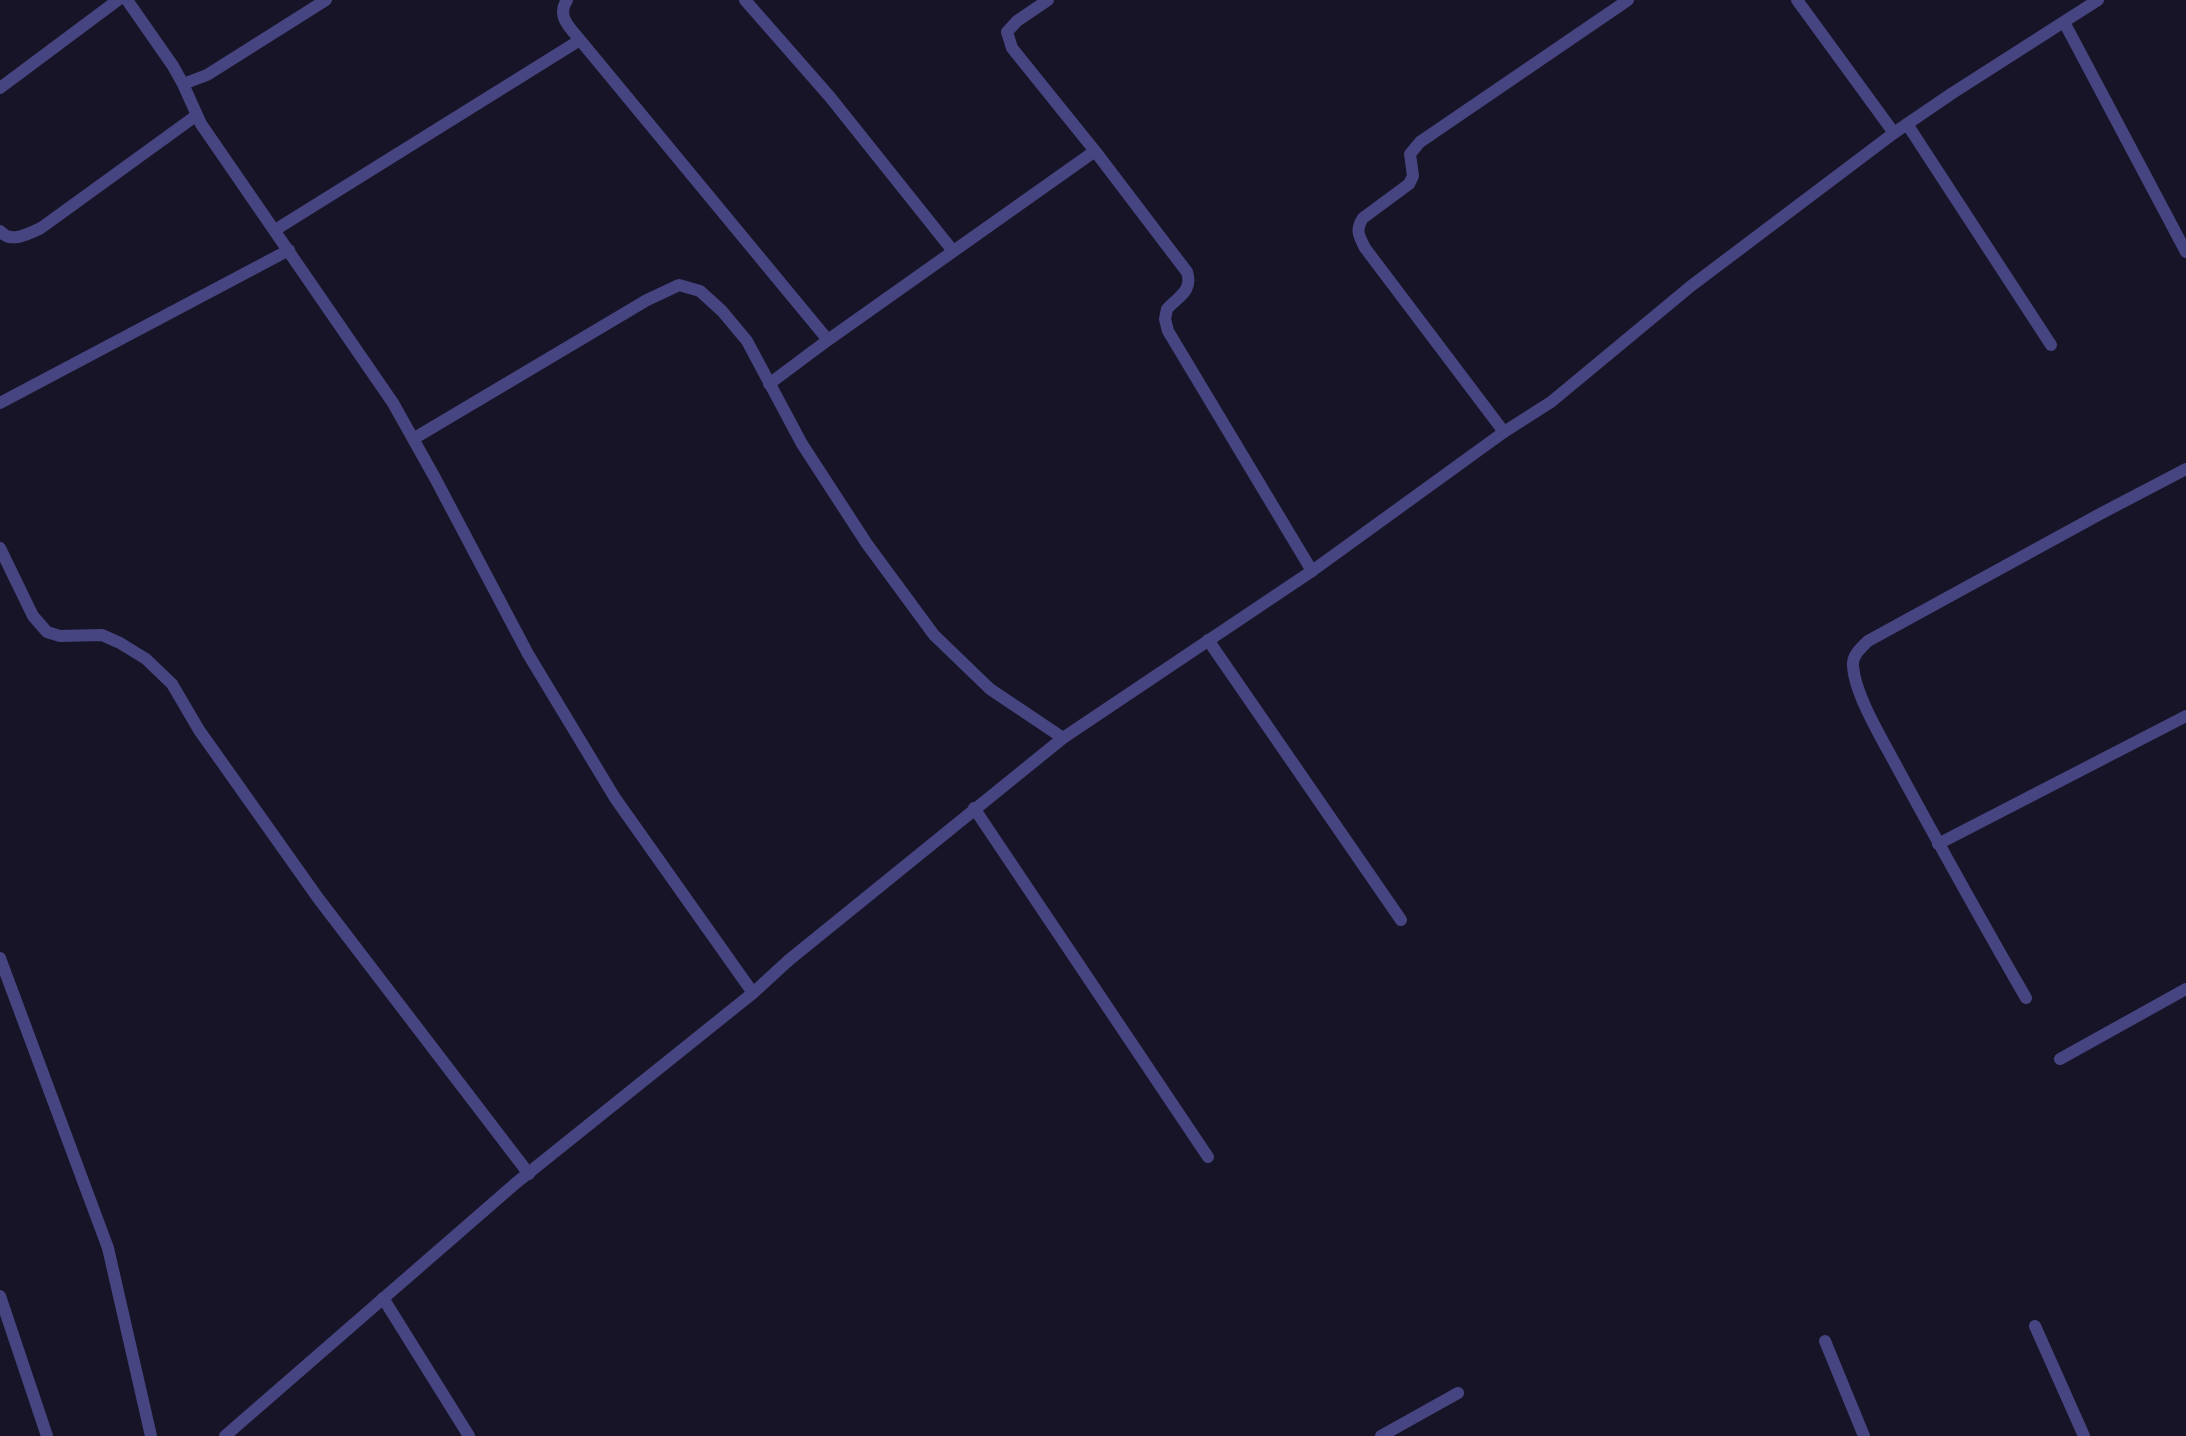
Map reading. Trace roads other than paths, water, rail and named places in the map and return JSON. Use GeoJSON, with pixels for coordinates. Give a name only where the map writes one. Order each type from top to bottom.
{"type":"FeatureCollection","features":[{"type":"Feature","properties":{"kind":"street"},"geometry":{"type":"LineString","coordinates":[[0,88],[118,0]]}},
{"type":"Feature","properties":{"kind":"street"},"geometry":{"type":"LineString","coordinates":[[126,0],[173,66],[201,124],[289,250],[392,404],[528,654],[616,798],[753,993]]}},
{"type":"Feature","properties":{"kind":"street"},"geometry":{"type":"LineString","coordinates":[[183,84],[207,75],[326,0]]}},
{"type":"Feature","properties":{"kind":"street"},"geometry":{"type":"LineString","coordinates":[[567,0],[562,13],[565,22],[828,340]]}},
{"type":"Feature","properties":{"kind":"street"},"geometry":{"type":"LineString","coordinates":[[745,0],[830,97],[953,251]]}},
{"type":"Feature","properties":{"kind":"street"},"geometry":{"type":"LineString","coordinates":[[1048,0],[1017,21],[1008,32],[1008,40],[1030,74],[1095,151],[1187,272],[1189,279],[1188,288],[1167,309],[1168,331],[1312,571]]}},
{"type":"Feature","properties":{"kind":"street"},"geometry":{"type":"LineString","coordinates":[[1504,432],[1365,248],[1358,233],[1359,225],[1364,218],[1409,184],[1413,176],[1410,154],[1420,142],[1628,0]]}},
{"type":"Feature","properties":{"kind":"street"},"geometry":{"type":"LineString","coordinates":[[1797,0],[1894,133]]}},
{"type":"Feature","properties":{"kind":"street"},"geometry":{"type":"LineString","coordinates":[[225,1436],[516,1183],[753,993],[789,960],[974,808],[1063,738],[1312,571],[1504,432],[1551,402],[1690,286],[1894,133],[2098,0]]}},
{"type":"Feature","properties":{"kind":"street"},"geometry":{"type":"LineString","coordinates":[[2064,22],[2186,252]]}},
{"type":"Feature","properties":{"kind":"street"},"geometry":{"type":"LineString","coordinates":[[275,230],[580,40]]}},
{"type":"Feature","properties":{"kind":"street"},"geometry":{"type":"LineString","coordinates":[[0,231],[14,238],[25,236],[41,228],[197,115]]}},
{"type":"Feature","properties":{"kind":"street"},"geometry":{"type":"LineString","coordinates":[[1907,124],[2051,345]]}},
{"type":"Feature","properties":{"kind":"street"},"geometry":{"type":"LineString","coordinates":[[770,384],[828,340],[1095,151]]}},
{"type":"Feature","properties":{"kind":"street"},"geometry":{"type":"LineString","coordinates":[[0,403],[289,250]]}},
{"type":"Feature","properties":{"kind":"street"},"geometry":{"type":"LineString","coordinates":[[413,440],[647,300],[679,285],[700,291],[722,311],[747,341],[802,444],[867,544],[934,635],[990,689],[1063,738]]}},
{"type":"Feature","properties":{"kind":"street"},"geometry":{"type":"LineString","coordinates":[[2026,998],[1938,844],[1882,738],[1857,687],[1852,664],[1857,652],[1868,641],[2186,469]]}},
{"type":"Feature","properties":{"kind":"street"},"geometry":{"type":"LineString","coordinates":[[0,548],[33,616],[47,632],[60,636],[102,636],[114,640],[146,659],[172,684],[199,730],[318,898],[529,1174]]}},
{"type":"Feature","properties":{"kind":"street"},"geometry":{"type":"LineString","coordinates":[[1208,640],[1401,920]]}},
{"type":"Feature","properties":{"kind":"street"},"geometry":{"type":"LineString","coordinates":[[1938,844],[2186,716]]}},
{"type":"Feature","properties":{"kind":"street"},"geometry":{"type":"LineString","coordinates":[[974,808],[1208,1157]]}},
{"type":"Feature","properties":{"kind":"street"},"geometry":{"type":"LineString","coordinates":[[0,958],[108,1248],[151,1436]]}},
{"type":"Feature","properties":{"kind":"street"},"geometry":{"type":"LineString","coordinates":[[2060,1059],[2186,989]]}},
{"type":"Feature","properties":{"kind":"street"},"geometry":{"type":"LineString","coordinates":[[0,1296],[48,1436]]}},
{"type":"Feature","properties":{"kind":"street"},"geometry":{"type":"LineString","coordinates":[[383,1298],[469,1436]]}},
{"type":"Feature","properties":{"kind":"street"},"geometry":{"type":"LineString","coordinates":[[2035,1326],[2084,1436]]}},
{"type":"Feature","properties":{"kind":"street"},"geometry":{"type":"LineString","coordinates":[[1825,1340],[1864,1436]]}},
{"type":"Feature","properties":{"kind":"street"},"geometry":{"type":"LineString","coordinates":[[1381,1436],[1458,1393]]}}]}
